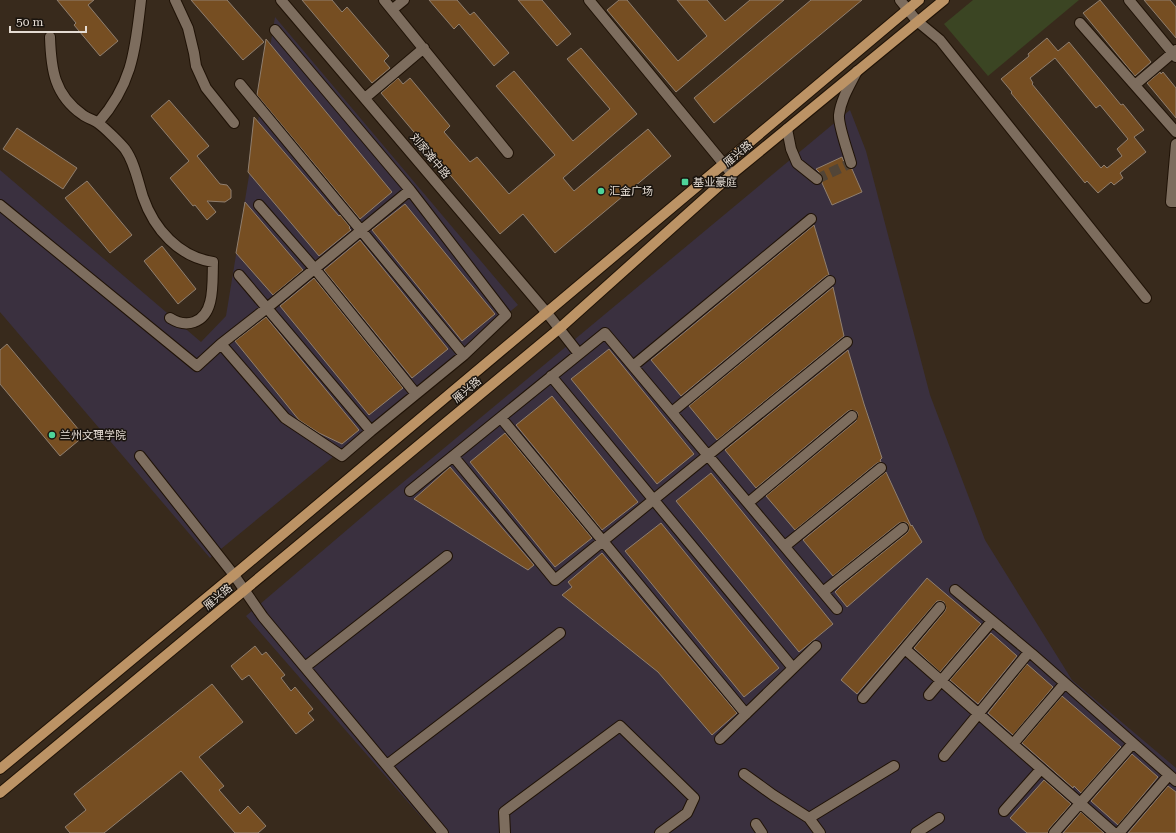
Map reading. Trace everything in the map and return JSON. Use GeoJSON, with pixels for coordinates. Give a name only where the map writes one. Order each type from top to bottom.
{"type":"FeatureCollection","features":[{"type":"Feature","properties":{"kind":"main road","name":"雁兴路"},"geometry":{"type":"LineString","coordinates":[[0,769],[234,576],[918,0]]}},
{"type":"Feature","properties":{"kind":"main road","name":"雁兴路"},"geometry":{"type":"LineString","coordinates":[[0,793],[560,328],[732,174],[944,0]]}},
{"type":"Feature","properties":{"kind":"street"},"geometry":{"type":"LineString","coordinates":[[98,123],[114,103],[127,80],[134,56],[141,0]]}},
{"type":"Feature","properties":{"kind":"street"},"geometry":{"type":"LineString","coordinates":[[175,0],[188,28],[196,66],[206,88],[234,123]]}},
{"type":"Feature","properties":{"kind":"street","name":"刘家滩中路"},"geometry":{"type":"LineString","coordinates":[[281,0],[560,328],[579,354]]}},
{"type":"Feature","properties":{"kind":"street"},"geometry":{"type":"LineString","coordinates":[[384,0],[393,9],[508,154]]}},
{"type":"Feature","properties":{"kind":"street"},"geometry":{"type":"LineString","coordinates":[[393,9],[404,0]]}},
{"type":"Feature","properties":{"kind":"street"},"geometry":{"type":"LineString","coordinates":[[588,0],[732,174]]}},
{"type":"Feature","properties":{"kind":"street"},"geometry":{"type":"LineString","coordinates":[[900,0],[917,21],[940,40],[1146,298]]}},
{"type":"Feature","properties":{"kind":"street"},"geometry":{"type":"LineString","coordinates":[[1129,0],[1175,54],[1134,85]]}},
{"type":"Feature","properties":{"kind":"street"},"geometry":{"type":"LineString","coordinates":[[1080,23],[1176,132]]}},
{"type":"Feature","properties":{"kind":"street"},"geometry":{"type":"LineString","coordinates":[[221,344],[285,418],[342,456],[464,355],[506,315],[410,190],[276,30]]}},
{"type":"Feature","properties":{"kind":"street"},"geometry":{"type":"LineString","coordinates":[[50,37],[52,70],[64,96],[76,109],[98,123],[125,149],[138,178],[147,208],[159,227],[176,246],[195,258],[213,262],[210,303],[206,314],[198,321],[187,324],[170,318]]}},
{"type":"Feature","properties":{"kind":"street"},"geometry":{"type":"LineString","coordinates":[[365,98],[424,48]]}},
{"type":"Feature","properties":{"kind":"street"},"geometry":{"type":"LineString","coordinates":[[851,163],[844,143],[839,115],[845,96],[857,71]]}},
{"type":"Feature","properties":{"kind":"street"},"geometry":{"type":"LineString","coordinates":[[240,84],[464,355]]}},
{"type":"Feature","properties":{"kind":"street"},"geometry":{"type":"LineString","coordinates":[[787,129],[791,149],[797,163],[817,179]]}},
{"type":"Feature","properties":{"kind":"street"},"geometry":{"type":"LineString","coordinates":[[1176,144],[1171,202],[1176,202]]}},
{"type":"Feature","properties":{"kind":"street"},"geometry":{"type":"LineString","coordinates":[[0,205],[197,366],[221,344],[315,269],[410,190]]}},
{"type":"Feature","properties":{"kind":"street"},"geometry":{"type":"LineString","coordinates":[[259,205],[315,269],[416,394]]}},
{"type":"Feature","properties":{"kind":"street"},"geometry":{"type":"LineString","coordinates":[[633,366],[811,219]]}},
{"type":"Feature","properties":{"kind":"street"},"geometry":{"type":"LineString","coordinates":[[239,275],[371,431]]}},
{"type":"Feature","properties":{"kind":"street"},"geometry":{"type":"LineString","coordinates":[[672,412],[830,281]]}},
{"type":"Feature","properties":{"kind":"street"},"geometry":{"type":"LineString","coordinates":[[410,491],[605,333],[837,609]]}},
{"type":"Feature","properties":{"kind":"street"},"geometry":{"type":"LineString","coordinates":[[453,456],[555,580],[847,342]]}},
{"type":"Feature","properties":{"kind":"street"},"geometry":{"type":"LineString","coordinates":[[551,376],[793,668]]}},
{"type":"Feature","properties":{"kind":"street"},"geometry":{"type":"LineString","coordinates":[[748,503],[852,416]]}},
{"type":"Feature","properties":{"kind":"street"},"geometry":{"type":"LineString","coordinates":[[501,418],[746,714]]}},
{"type":"Feature","properties":{"kind":"street"},"geometry":{"type":"LineString","coordinates":[[140,456],[234,576],[264,617],[443,833]]}},
{"type":"Feature","properties":{"kind":"street"},"geometry":{"type":"LineString","coordinates":[[784,546],[881,468]]}},
{"type":"Feature","properties":{"kind":"street"},"geometry":{"type":"LineString","coordinates":[[823,592],[903,528]]}},
{"type":"Feature","properties":{"kind":"street"},"geometry":{"type":"LineString","coordinates":[[305,667],[447,556]]}},
{"type":"Feature","properties":{"kind":"street"},"geometry":{"type":"LineString","coordinates":[[955,590],[1029,652],[1173,778],[1119,833]]}},
{"type":"Feature","properties":{"kind":"street"},"geometry":{"type":"LineString","coordinates":[[863,698],[940,607]]}},
{"type":"Feature","properties":{"kind":"street"},"geometry":{"type":"LineString","coordinates":[[929,695],[992,621]]}},
{"type":"Feature","properties":{"kind":"street"},"geometry":{"type":"LineString","coordinates":[[387,765],[560,633]]}},
{"type":"Feature","properties":{"kind":"street"},"geometry":{"type":"LineString","coordinates":[[720,739],[816,646]]}},
{"type":"Feature","properties":{"kind":"street"},"geometry":{"type":"LineString","coordinates":[[905,649],[1114,833]]}},
{"type":"Feature","properties":{"kind":"street"},"geometry":{"type":"LineString","coordinates":[[944,756],[1029,652]]}},
{"type":"Feature","properties":{"kind":"street"},"geometry":{"type":"LineString","coordinates":[[1013,744],[1065,684]]}},
{"type":"Feature","properties":{"kind":"street"},"geometry":{"type":"LineString","coordinates":[[505,833],[504,812],[620,726],[694,798],[687,813],[660,833]]}},
{"type":"Feature","properties":{"kind":"street"},"geometry":{"type":"LineString","coordinates":[[1054,833],[1132,743]]}},
{"type":"Feature","properties":{"kind":"street"},"geometry":{"type":"LineString","coordinates":[[809,818],[894,766]]}},
{"type":"Feature","properties":{"kind":"street"},"geometry":{"type":"LineString","coordinates":[[1004,811],[1041,769]]}},
{"type":"Feature","properties":{"kind":"street"},"geometry":{"type":"LineString","coordinates":[[744,774],[772,795],[809,818],[820,833]]}},
{"type":"Feature","properties":{"kind":"street"},"geometry":{"type":"LineString","coordinates":[[916,833],[939,818]]}},
{"type":"Feature","properties":{"kind":"street"},"geometry":{"type":"LineString","coordinates":[[756,824],[762,833]]}},
{"type":"Feature","properties":{"kind":"shaded area"},"geometry":{"type":"Polygon","coordinates":[[[275,17],[518,305],[210,558],[0,312],[0,170],[201,342],[226,316],[275,17]]]}},
{"type":"Feature","properties":{"kind":"shaded area"},"geometry":{"type":"Polygon","coordinates":[[[850,110],[866,151],[930,395],[985,540],[1072,680],[1176,768],[1176,833],[435,833],[246,616],[389,494],[850,110]]]}},
{"type":"Feature","properties":{"kind":"green space"},"geometry":{"type":"Polygon","coordinates":[[[973,0],[1079,0],[988,76],[944,24],[973,0]]]}},
{"type":"Feature","properties":{"kind":"building"},"geometry":{"type":"Polygon","coordinates":[[[57,0],[94,0],[88,5],[118,41],[100,56],[74,25],[76,23],[57,0]]]}},
{"type":"Feature","properties":{"kind":"building"},"geometry":{"type":"Polygon","coordinates":[[[191,0],[227,0],[264,42],[243,60],[191,0]]]}},
{"type":"Feature","properties":{"kind":"building"},"geometry":{"type":"Polygon","coordinates":[[[302,0],[332,0],[342,12],[347,7],[389,56],[384,61],[390,68],[372,83],[302,0]]]}},
{"type":"Feature","properties":{"kind":"building"},"geometry":{"type":"Polygon","coordinates":[[[429,0],[457,0],[470,15],[474,12],[509,53],[494,66],[459,24],[454,29],[429,0]]]}},
{"type":"Feature","properties":{"kind":"building"},"geometry":{"type":"Polygon","coordinates":[[[518,0],[542,0],[571,34],[557,46],[518,0]]]}},
{"type":"Feature","properties":{"kind":"building"},"geometry":{"type":"Polygon","coordinates":[[[619,0],[627,0],[678,61],[707,36],[677,0],[707,0],[725,21],[750,0],[784,0],[676,92],[607,10],[619,0]]]}},
{"type":"Feature","properties":{"kind":"building"},"geometry":{"type":"Polygon","coordinates":[[[811,0],[862,0],[714,123],[694,98],[811,0]]]}},
{"type":"Feature","properties":{"kind":"building"},"geometry":{"type":"Polygon","coordinates":[[[1100,0],[1151,62],[1135,76],[1083,13],[1100,0]]]}},
{"type":"Feature","properties":{"kind":"building"},"geometry":{"type":"Polygon","coordinates":[[[1144,0],[1170,0],[1176,7],[1176,38],[1144,0]]]}},
{"type":"Feature","properties":{"kind":"building"},"geometry":{"type":"Polygon","coordinates":[[[1047,38],[1058,51],[1069,42],[1121,105],[1123,104],[1144,130],[1134,137],[1146,152],[1120,173],[1123,178],[1114,185],[1111,182],[1098,193],[1087,181],[1085,183],[1001,79],[1029,56],[1028,54],[1047,38]],[[1055,58],[1030,78],[1033,83],[1032,84],[1101,168],[1104,165],[1107,168],[1122,156],[1117,149],[1128,139],[1100,105],[1096,108],[1055,58]]]}},
{"type":"Feature","properties":{"kind":"building"},"geometry":{"type":"Polygon","coordinates":[[[266,39],[392,192],[360,219],[257,95],[266,39]]]}},
{"type":"Feature","properties":{"kind":"building"},"geometry":{"type":"Polygon","coordinates":[[[581,48],[637,114],[563,178],[574,191],[648,129],[671,156],[555,253],[523,214],[500,234],[381,93],[398,78],[403,84],[410,78],[450,126],[444,132],[470,162],[477,157],[509,194],[555,155],[496,86],[514,71],[573,141],[610,109],[567,59],[581,48]]]}},
{"type":"Feature","properties":{"kind":"building"},"geometry":{"type":"Polygon","coordinates":[[[1160,72],[1161,74],[1163,72],[1176,88],[1176,118],[1147,83],[1160,72]]]}},
{"type":"Feature","properties":{"kind":"building"},"geometry":{"type":"Polygon","coordinates":[[[169,100],[209,146],[197,156],[220,184],[227,185],[231,190],[231,198],[225,202],[207,201],[216,212],[207,220],[195,205],[193,206],[170,178],[189,161],[151,116],[169,100]]]}},
{"type":"Feature","properties":{"kind":"building"},"geometry":{"type":"Polygon","coordinates":[[[254,117],[350,227],[349,228],[351,230],[319,256],[248,172],[254,117]]]}},
{"type":"Feature","properties":{"kind":"building"},"geometry":{"type":"Polygon","coordinates":[[[17,128],[77,168],[63,189],[3,149],[17,128]]]}},
{"type":"Feature","properties":{"kind":"building"},"geometry":{"type":"Polygon","coordinates":[[[842,157],[846,167],[852,169],[862,192],[832,205],[822,183],[823,176],[816,169],[842,157]]]}},
{"type":"Feature","properties":{"kind":"building"},"geometry":{"type":"Polygon","coordinates":[[[87,181],[132,235],[110,253],[65,198],[87,181]]]}},
{"type":"Feature","properties":{"kind":"building"},"geometry":{"type":"Polygon","coordinates":[[[245,202],[303,270],[273,295],[236,253],[245,202]]]}},
{"type":"Feature","properties":{"kind":"building"},"geometry":{"type":"Polygon","coordinates":[[[405,204],[495,314],[462,341],[372,230],[405,204]]]}},
{"type":"Feature","properties":{"kind":"building"},"geometry":{"type":"Polygon","coordinates":[[[814,225],[829,275],[681,396],[651,360],[814,225]]]}},
{"type":"Feature","properties":{"kind":"building"},"geometry":{"type":"Polygon","coordinates":[[[360,240],[448,349],[412,378],[324,270],[360,240]]]}},
{"type":"Feature","properties":{"kind":"building"},"geometry":{"type":"Polygon","coordinates":[[[162,246],[196,289],[178,304],[144,261],[162,246]]]}},
{"type":"Feature","properties":{"kind":"building"},"geometry":{"type":"Polygon","coordinates":[[[314,278],[403,388],[369,415],[280,306],[314,278]]]}},
{"type":"Feature","properties":{"kind":"building"},"geometry":{"type":"Polygon","coordinates":[[[833,287],[844,336],[717,440],[689,406],[833,287]]]}},
{"type":"Feature","properties":{"kind":"building"},"geometry":{"type":"Polygon","coordinates":[[[266,317],[359,430],[342,444],[319,433],[299,420],[235,341],[266,317]]]}},
{"type":"Feature","properties":{"kind":"building"},"geometry":{"type":"Polygon","coordinates":[[[7,344],[84,436],[60,456],[0,384],[0,350],[7,344]]]}},
{"type":"Feature","properties":{"kind":"building"},"geometry":{"type":"Polygon","coordinates":[[[609,349],[694,454],[657,484],[571,379],[609,349]]]}},
{"type":"Feature","properties":{"kind":"building"},"geometry":{"type":"Polygon","coordinates":[[[848,350],[882,458],[880,460],[881,462],[877,463],[795,530],[766,496],[856,421],[858,415],[857,412],[851,410],[848,411],[756,488],[725,450],[848,350]]]}},
{"type":"Feature","properties":{"kind":"building"},"geometry":{"type":"Polygon","coordinates":[[[552,396],[638,502],[602,530],[516,425],[552,396]]]}},
{"type":"Feature","properties":{"kind":"building"},"geometry":{"type":"Polygon","coordinates":[[[505,433],[592,538],[555,567],[470,462],[505,433]]]}},
{"type":"Feature","properties":{"kind":"building"},"geometry":{"type":"Polygon","coordinates":[[[450,467],[534,565],[528,570],[414,499],[450,467]]]}},
{"type":"Feature","properties":{"kind":"building"},"geometry":{"type":"Polygon","coordinates":[[[886,472],[911,526],[912,525],[922,542],[847,607],[835,592],[907,533],[909,530],[908,524],[905,522],[899,523],[833,576],[803,540],[886,472]]]}},
{"type":"Feature","properties":{"kind":"building"},"geometry":{"type":"Polygon","coordinates":[[[711,473],[833,624],[799,652],[676,501],[711,473]]]}},
{"type":"Feature","properties":{"kind":"building"},"geometry":{"type":"Polygon","coordinates":[[[661,523],[779,668],[744,697],[625,551],[661,523]]]}},
{"type":"Feature","properties":{"kind":"building"},"geometry":{"type":"Polygon","coordinates":[[[602,553],[737,713],[712,735],[658,672],[562,595],[572,587],[568,582],[602,553]]]}},
{"type":"Feature","properties":{"kind":"building"},"geometry":{"type":"Polygon","coordinates":[[[927,578],[981,624],[940,672],[914,648],[945,611],[946,608],[944,602],[937,601],[857,694],[841,680],[927,578]]]}},
{"type":"Feature","properties":{"kind":"building"},"geometry":{"type":"Polygon","coordinates":[[[991,633],[1017,656],[978,704],[950,680],[991,633]]]}},
{"type":"Feature","properties":{"kind":"building"},"geometry":{"type":"Polygon","coordinates":[[[255,646],[262,655],[266,652],[285,675],[281,678],[291,691],[295,687],[313,709],[308,713],[314,720],[296,734],[249,675],[242,680],[231,666],[255,646]]]}},
{"type":"Feature","properties":{"kind":"building"},"geometry":{"type":"Polygon","coordinates":[[[1027,664],[1053,687],[1013,735],[988,713],[1027,664]]]}},
{"type":"Feature","properties":{"kind":"building"},"geometry":{"type":"Polygon","coordinates":[[[212,684],[243,722],[199,757],[224,786],[219,790],[240,814],[248,806],[266,826],[258,833],[235,833],[181,771],[104,833],[70,833],[65,827],[86,810],[74,794],[212,684]]]}},
{"type":"Feature","properties":{"kind":"building"},"geometry":{"type":"Polygon","coordinates":[[[1062,696],[1121,747],[1081,793],[1074,786],[1073,788],[1022,743],[1062,696]]]}},
{"type":"Feature","properties":{"kind":"building"},"geometry":{"type":"Polygon","coordinates":[[[1132,754],[1158,777],[1118,825],[1091,801],[1132,754]]]}},
{"type":"Feature","properties":{"kind":"building"},"geometry":{"type":"Polygon","coordinates":[[[1044,780],[1071,804],[1049,829],[1048,833],[1027,833],[1010,818],[1044,780]]]}},
{"type":"Feature","properties":{"kind":"building"},"geometry":{"type":"Polygon","coordinates":[[[1168,786],[1176,792],[1176,833],[1128,833],[1168,786]]]}},
{"type":"Feature","properties":{"kind":"building"},"geometry":{"type":"Polygon","coordinates":[[[1081,812],[1104,833],[1063,833],[1081,812]]]}},
{"type":"Feature","properties":{"kind":"tunnel"},"geometry":{"type":"LineString","coordinates":[[817,179],[851,163]]}},
{"type":"Feature","properties":{"kind":"place","name":"基业豪庭"},"geometry":{"type":"Point","coordinates":[685,182]}},
{"type":"Feature","properties":{"kind":"place","name":"汇金广场"},"geometry":{"type":"Point","coordinates":[601,191]}},
{"type":"Feature","properties":{"kind":"place","name":"兰州文理学院"},"geometry":{"type":"Point","coordinates":[52,435]}}]}
